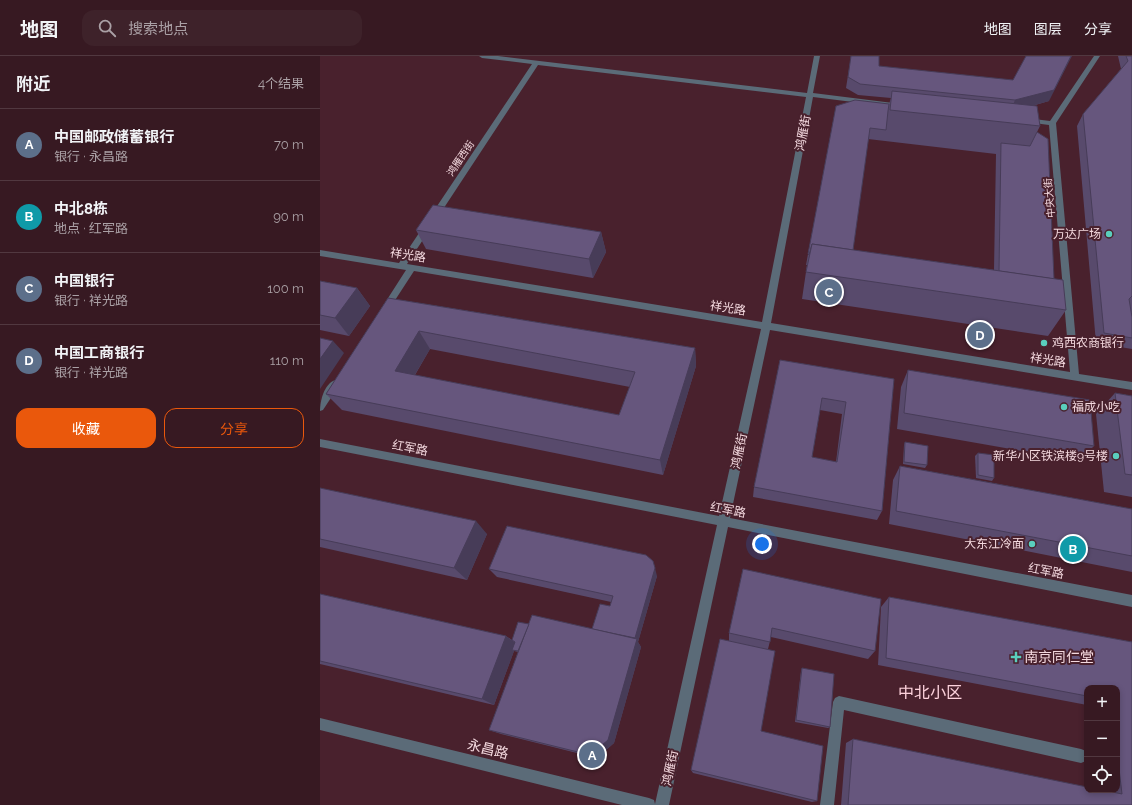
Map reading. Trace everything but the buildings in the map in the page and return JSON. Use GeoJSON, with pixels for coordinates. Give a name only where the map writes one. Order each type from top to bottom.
{"type":"FeatureCollection","features":[{"type":"Feature","properties":{"kind":"street"},"geometry":{"type":"LineString","coordinates":[[482,56],[912,107]]}},
{"type":"Feature","properties":{"kind":"street","name":"鸿雁街"},"geometry":{"type":"LineString","coordinates":[[662,805],[766,326],[817,56]]}},
{"type":"Feature","properties":{"kind":"street"},"geometry":{"type":"LineString","coordinates":[[1021,119],[1052,122],[1097,56]]}},
{"type":"Feature","properties":{"kind":"street","name":"鸿雁西街"},"geometry":{"type":"LineString","coordinates":[[401,266],[536,62]]}},
{"type":"Feature","properties":{"kind":"street","name":"中央大街"},"geometry":{"type":"LineString","coordinates":[[1052,122],[1075,377]]}},
{"type":"Feature","properties":{"kind":"street","name":"祥光路"},"geometry":{"type":"LineString","coordinates":[[320,253],[1132,386]]}},
{"type":"Feature","properties":{"kind":"street"},"geometry":{"type":"LineString","coordinates":[[380,317],[412,268]]}},
{"type":"Feature","properties":{"kind":"street"},"geometry":{"type":"LineString","coordinates":[[320,407],[341,375]]}},
{"type":"Feature","properties":{"kind":"street","name":"红军路"},"geometry":{"type":"LineString","coordinates":[[320,443],[1132,601]]}},
{"type":"Feature","properties":{"kind":"street"},"geometry":{"type":"LineString","coordinates":[[827,805],[839,702],[1081,756]]}},
{"type":"Feature","properties":{"kind":"street","name":"永昌路"},"geometry":{"type":"LineString","coordinates":[[320,724],[649,805]]}},
{"type":"Feature","properties":{"kind":"place","name":"万达广场"},"geometry":{"type":"Point","coordinates":[1109,234]}},
{"type":"Feature","properties":{"kind":"place","name":"中国银行"},"geometry":{"type":"Point","coordinates":[829,292]}},
{"type":"Feature","properties":{"kind":"place","name":"中国工商银行"},"geometry":{"type":"Point","coordinates":[980,335]}},
{"type":"Feature","properties":{"kind":"place","name":"鸡西农商银行"},"geometry":{"type":"Point","coordinates":[1044,343]}},
{"type":"Feature","properties":{"kind":"place","name":"福成小吃"},"geometry":{"type":"Point","coordinates":[1064,407]}},
{"type":"Feature","properties":{"kind":"place","name":"新华小区铁滨楼9号楼"},"geometry":{"type":"Point","coordinates":[1116,456]}},
{"type":"Feature","properties":{"kind":"place","name":"大东江冷面"},"geometry":{"type":"Point","coordinates":[1032,544]}},
{"type":"Feature","properties":{"kind":"place","name":"中北8栋"},"geometry":{"type":"Point","coordinates":[1073,549]}},
{"type":"Feature","properties":{"kind":"place","name":"南京同仁堂"},"geometry":{"type":"Point","coordinates":[1016,657]}},
{"type":"Feature","properties":{"kind":"place","name":"中国邮政储蓄银行"},"geometry":{"type":"Point","coordinates":[592,755]}},
{"type":"Feature","properties":{"kind":"district","name":"中北小区"},"geometry":{"type":"Point","coordinates":[930,692]}}]}
